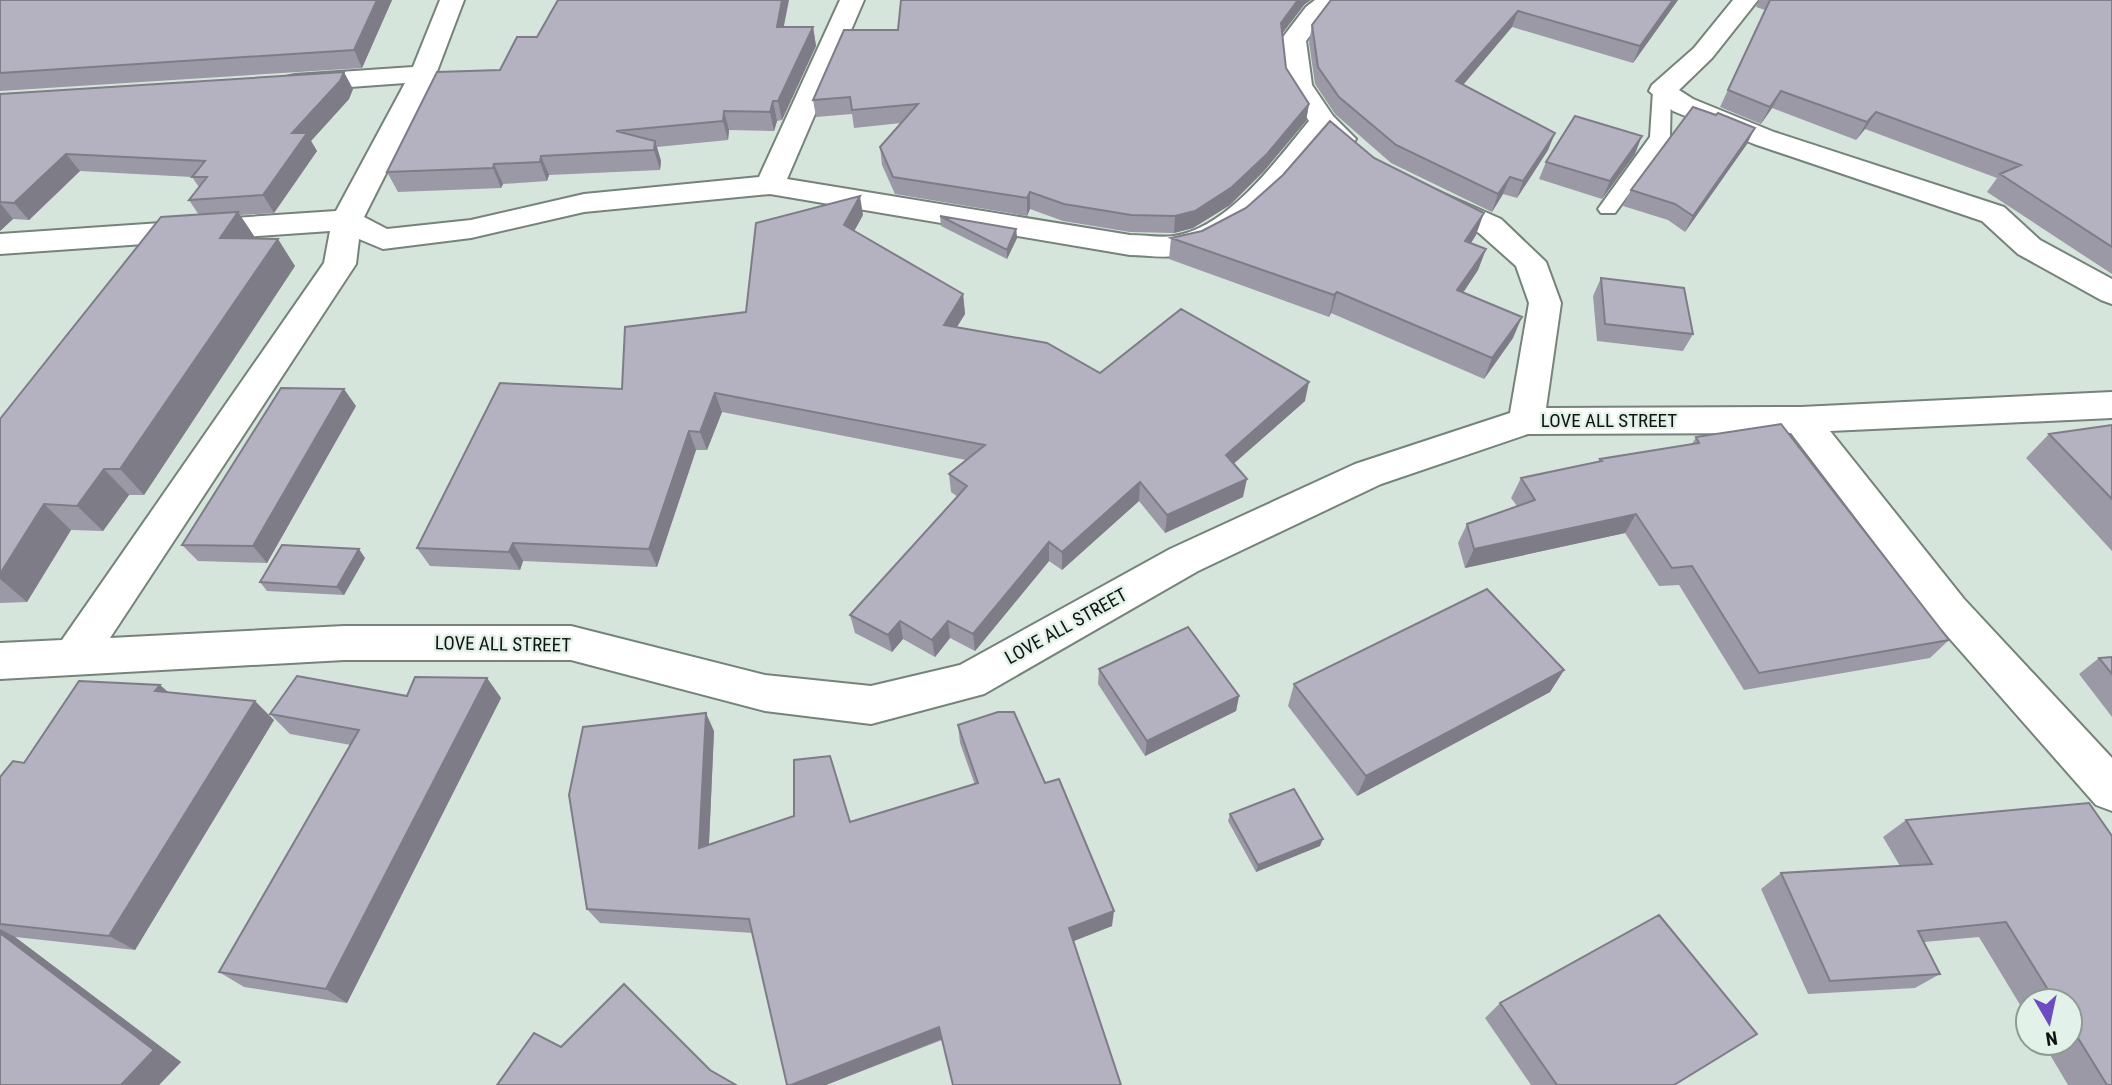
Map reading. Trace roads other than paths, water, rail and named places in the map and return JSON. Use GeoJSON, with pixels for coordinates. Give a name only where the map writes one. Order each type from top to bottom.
{"type":"FeatureCollection","features":[{"type":"Feature","properties":{"kind":"street"},"geometry":{"type":"LineString","coordinates":[[74,657],[340,264],[347,220],[423,74],[452,0]]}},
{"type":"Feature","properties":{"kind":"street"},"geometry":{"type":"LineString","coordinates":[[770,186],[852,0]]}},
{"type":"Feature","properties":{"kind":"street"},"geometry":{"type":"LineString","coordinates":[[1329,0],[1315,12],[1293,41],[1298,85],[1323,122],[1361,155]]}},
{"type":"Feature","properties":{"kind":"street"},"geometry":{"type":"LineString","coordinates":[[1746,0],[1703,52],[1662,91],[1683,105],[1764,138],[1993,214],[2029,247],[2112,293]]}},
{"type":"Feature","properties":{"kind":"street"},"geometry":{"type":"LineString","coordinates":[[273,84],[423,74]]}},
{"type":"Feature","properties":{"kind":"street"},"geometry":{"type":"LineString","coordinates":[[0,244],[347,220],[383,239],[471,229],[584,203],[770,186],[1130,245],[1175,246],[1216,231],[1252,205],[1323,122]]}},
{"type":"Feature","properties":{"kind":"street"},"geometry":{"type":"LineString","coordinates":[[1403,183],[1490,226],[1530,262],[1545,303],[1526,421]]}},
{"type":"Feature","properties":{"kind":"street","name":"LOVE ALL STREET"},"geometry":{"type":"LineString","coordinates":[[0,661],[344,643],[571,643],[765,694],[871,705],[969,681],[1184,560],[1367,474],[1526,421],[1801,419],[2112,405]]}},
{"type":"Feature","properties":{"kind":"street"},"geometry":{"type":"LineString","coordinates":[[1801,419],[1950,611],[2112,790]]}},
{"type":"Feature","properties":{"kind":"lane"},"geometry":{"type":"LineString","coordinates":[[1608,209],[1660,137],[1662,91]]}}]}
